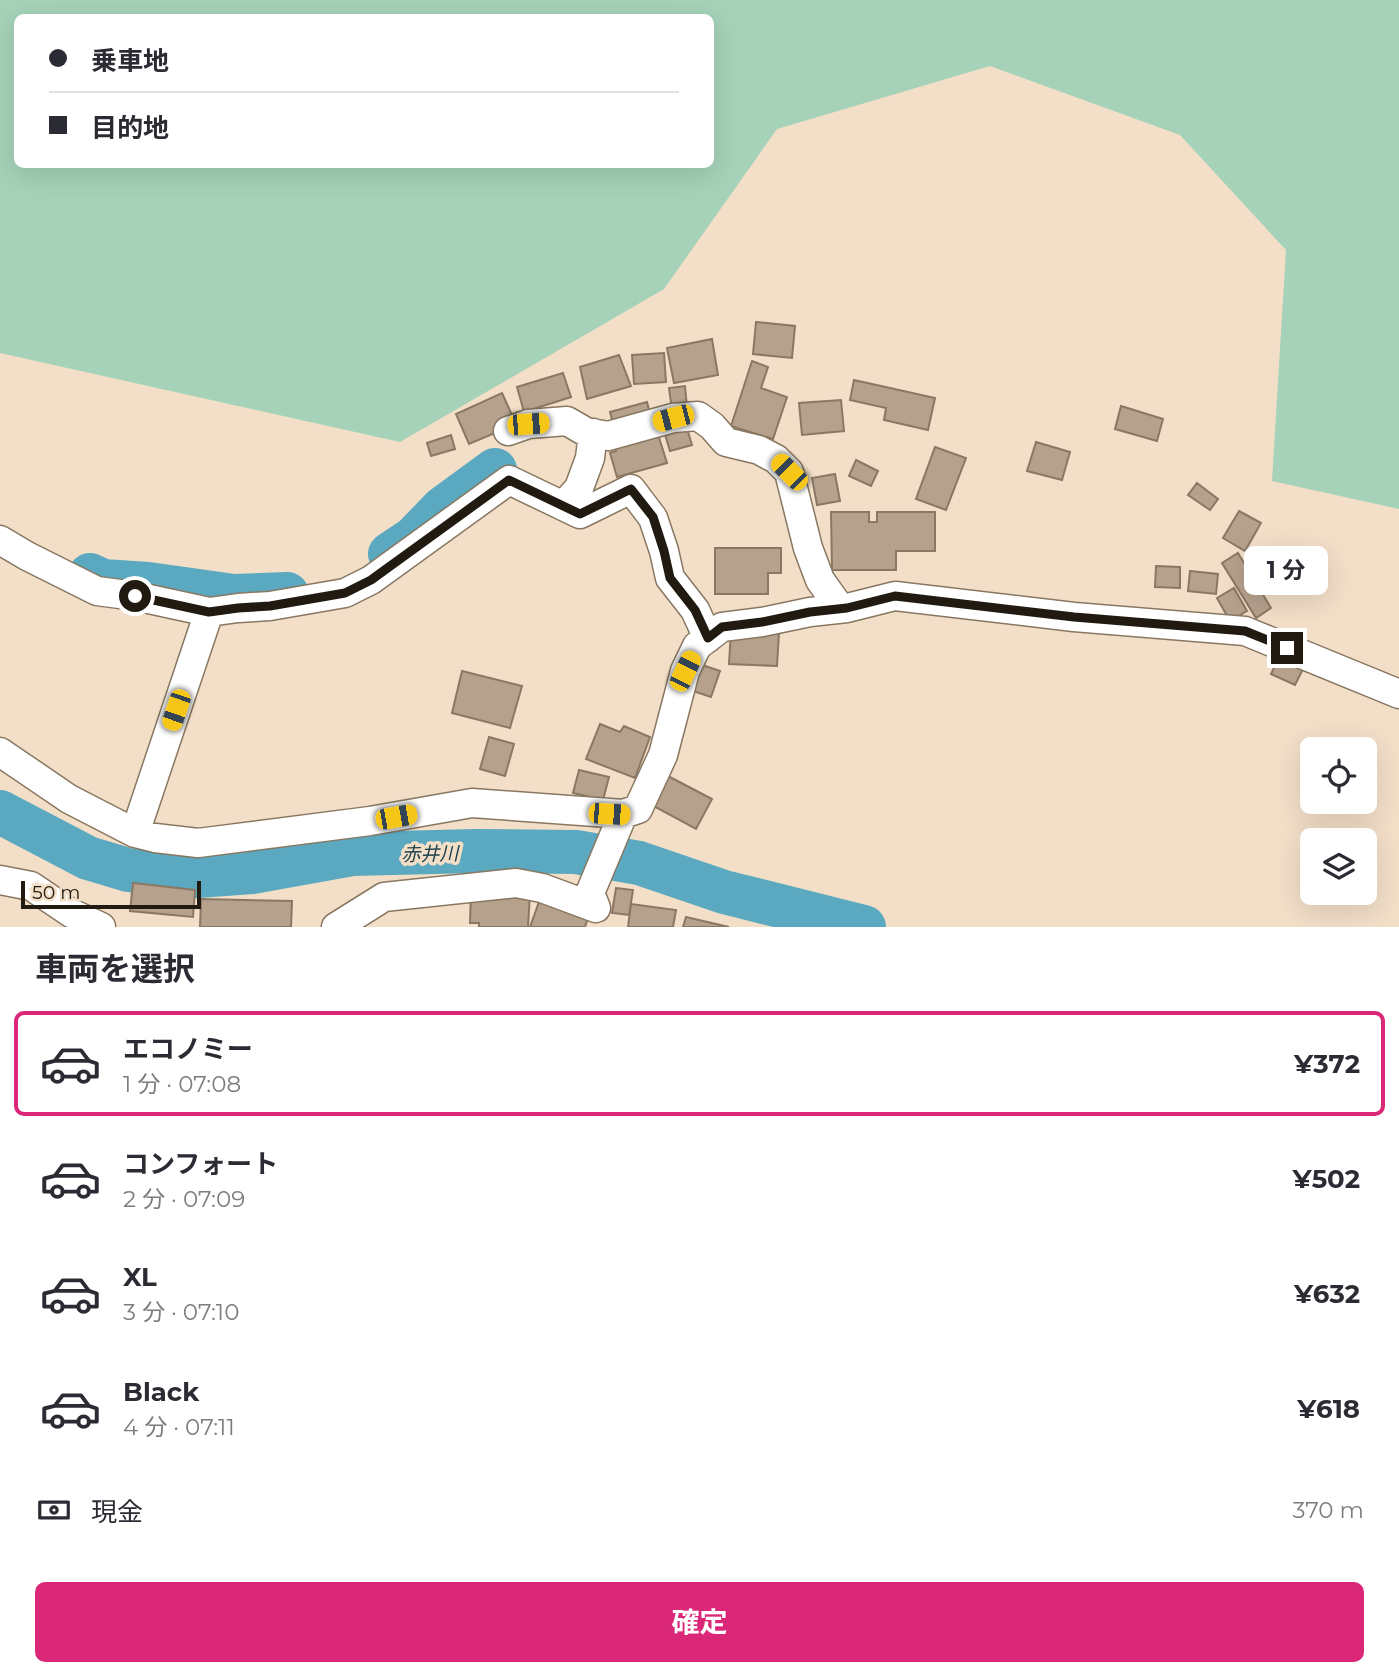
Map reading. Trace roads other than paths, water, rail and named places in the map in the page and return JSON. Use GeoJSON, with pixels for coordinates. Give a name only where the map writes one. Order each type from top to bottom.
{"type":"FeatureCollection","features":[{"type":"Feature","properties":{"kind":"street"},"geometry":{"type":"LineString","coordinates":[[508,431],[528,424],[567,421],[586,432],[608,436],[673,418],[698,416],[712,426],[726,442],[759,450],[776,458],[789,472],[808,548],[820,580],[840,608]]}},
{"type":"Feature","properties":{"kind":"street"},"geometry":{"type":"LineString","coordinates":[[563,506],[579,488],[590,458],[593,433]]}},
{"type":"Feature","properties":{"kind":"street"},"geometry":{"type":"LineString","coordinates":[[0,540],[97,591],[209,612],[270,606],[345,593],[371,580],[509,480],[580,514],[631,489],[653,517],[670,578],[695,610],[708,638]]}},
{"type":"Feature","properties":{"kind":"street"},"geometry":{"type":"LineString","coordinates":[[0,752],[69,799],[135,833],[198,843],[370,821],[472,803],[623,814],[638,809],[663,755],[685,671],[697,646],[722,627],[762,622],[895,596],[1087,618],[1245,631],[1399,694]]}},
{"type":"Feature","properties":{"kind":"street"},"geometry":{"type":"LineString","coordinates":[[135,833],[209,612]]}},
{"type":"Feature","properties":{"kind":"street"},"geometry":{"type":"LineString","coordinates":[[337,927],[384,897],[516,883],[542,888],[592,909],[623,814]]}},
{"type":"Feature","properties":{"kind":"street"},"geometry":{"type":"LineString","coordinates":[[0,880],[32,886],[71,913],[101,927]]}},
{"type":"Feature","properties":{"kind":"waterway"},"geometry":{"type":"LineString","coordinates":[[390,554],[414,538],[443,508],[495,470]]}},
{"type":"Feature","properties":{"kind":"waterway"},"geometry":{"type":"LineString","coordinates":[[90,575],[103,581],[148,584],[234,596],[287,594]]}},
{"type":"Feature","properties":{"kind":"waterway","name":"赤井川"},"geometry":{"type":"LineString","coordinates":[[0,812],[88,858],[128,870],[184,877],[252,872],[352,854],[576,852],[639,863],[724,892],[864,927]]}}]}
